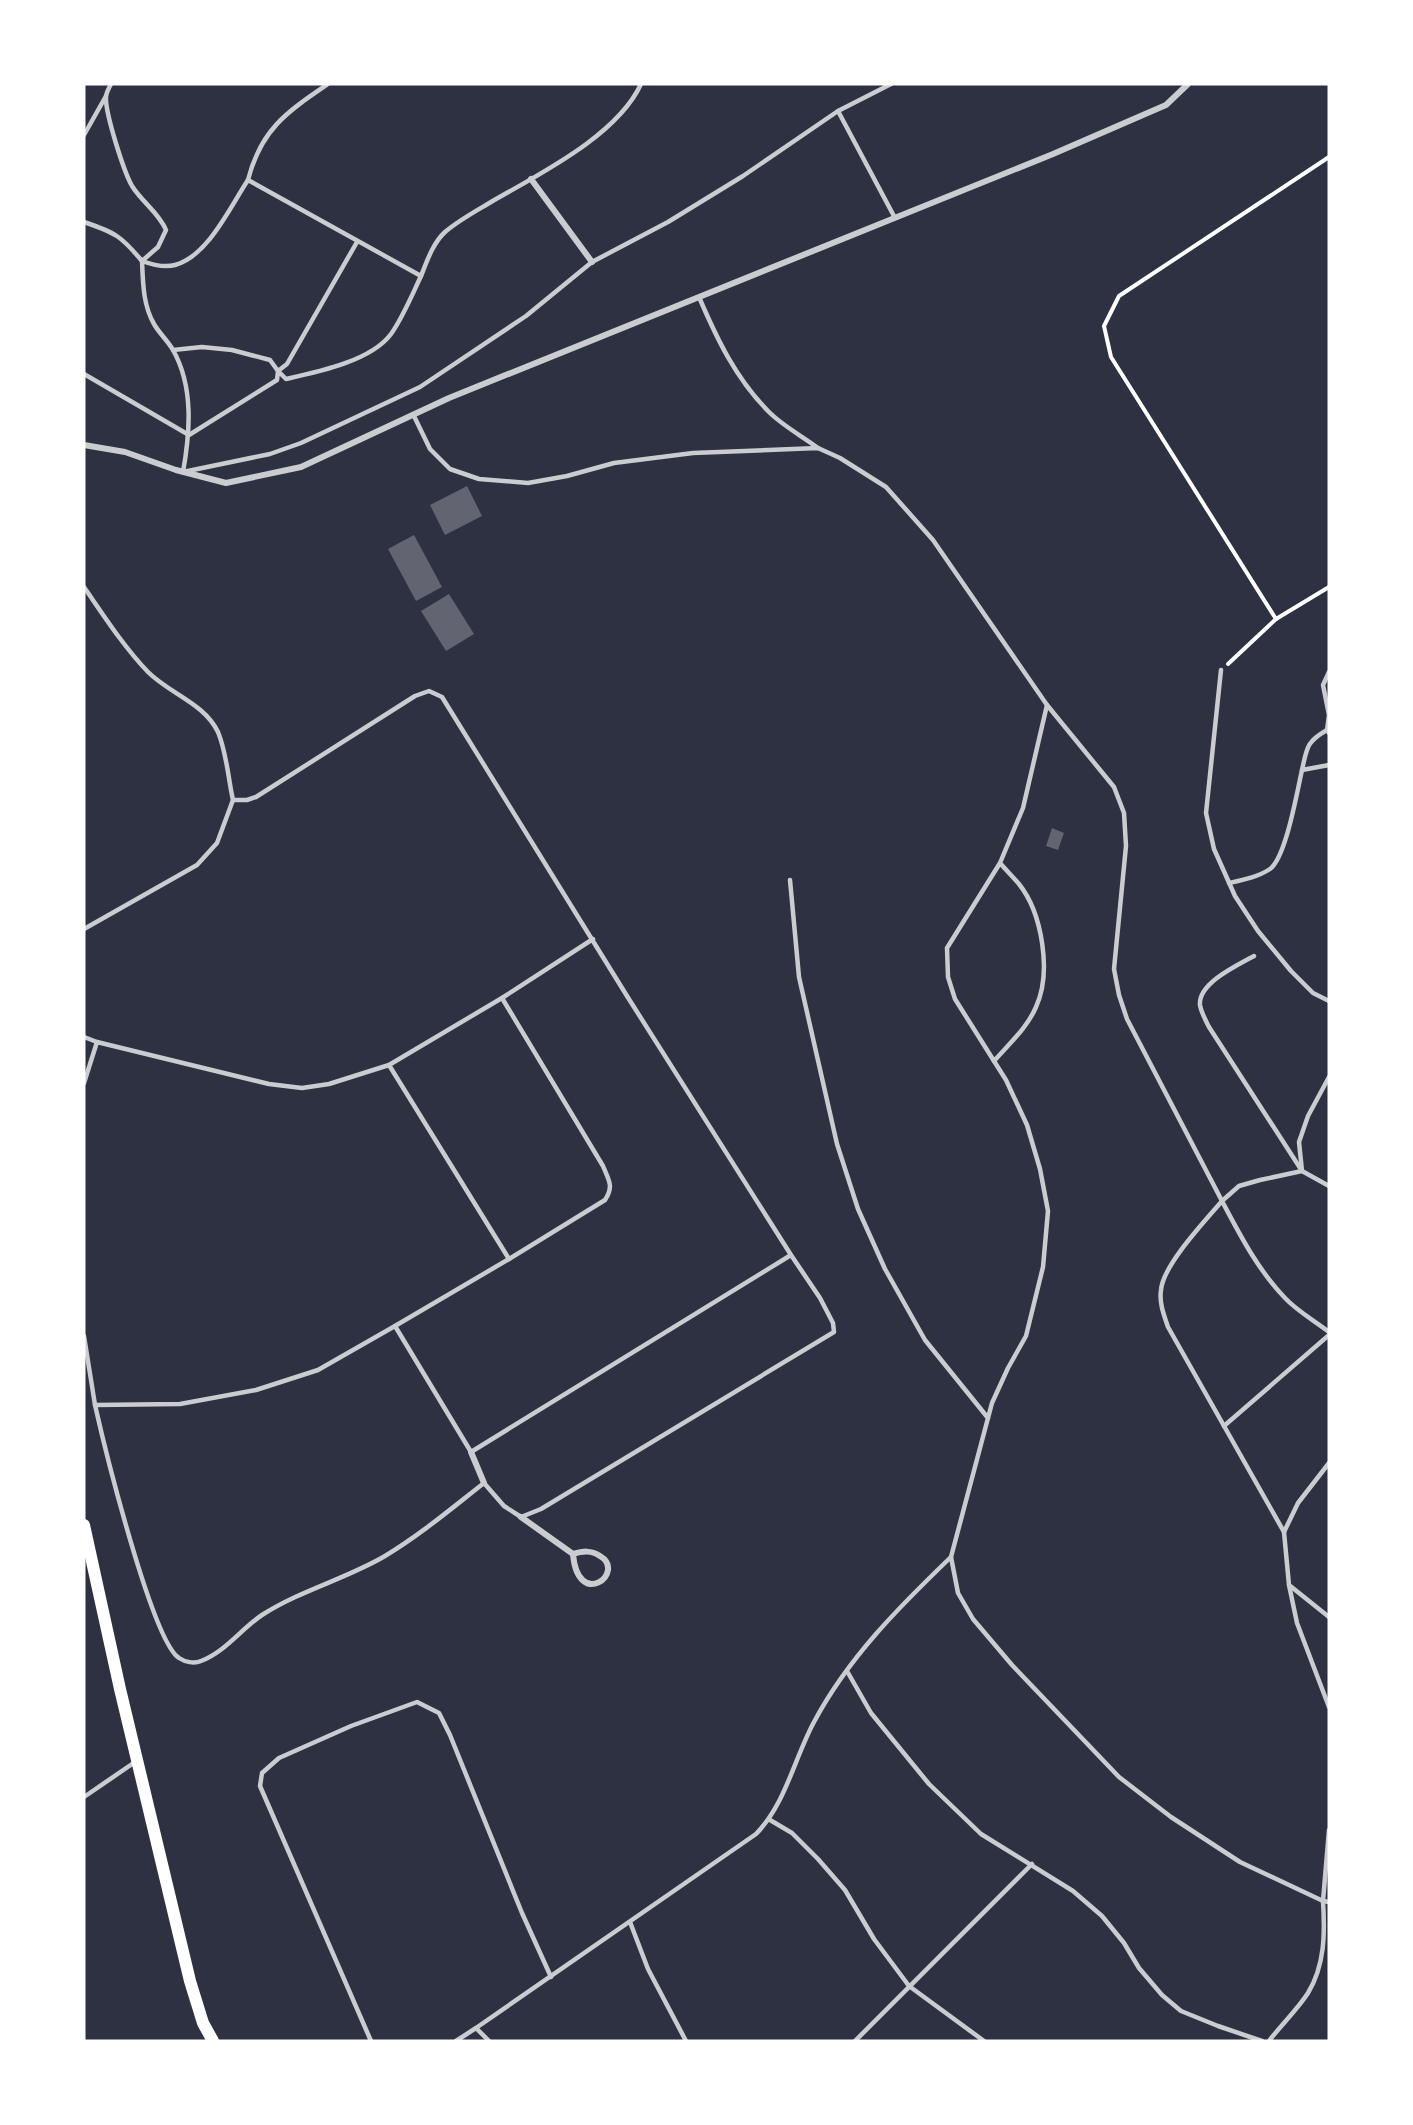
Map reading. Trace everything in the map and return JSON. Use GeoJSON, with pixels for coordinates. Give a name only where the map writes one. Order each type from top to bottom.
{"type":"FeatureCollection","features":[{"type":"Feature","properties":{"kind":"main road"},"geometry":{"type":"LineString","coordinates":[[84,1525],[190,1981],[203,2022],[213,2041]]}},
{"type":"Feature","properties":{"kind":"street"},"geometry":{"type":"LineString","coordinates":[[84,445],[125,452],[183,472],[226,483],[301,467],[459,393],[1053,154],[1166,105],[1188,84]]}},
{"type":"Feature","properties":{"kind":"street"},"geometry":{"type":"LineString","coordinates":[[531,179],[592,262]]}},
{"type":"Feature","properties":{"kind":"street"},"geometry":{"type":"LineString","coordinates":[[471,1452],[484,1483]]}},
{"type":"Feature","properties":{"kind":"street"},"geometry":{"type":"LineString","coordinates":[[521,1517],[573,1554],[574,1566],[579,1578],[586,1583],[595,1584],[604,1580],[608,1572],[608,1563],[602,1557],[592,1552],[582,1551],[573,1554]]}},
{"type":"Feature","properties":{"kind":"lane"},"geometry":{"type":"LineString","coordinates":[[84,135],[111,84]]}},
{"type":"Feature","properties":{"kind":"lane"},"geometry":{"type":"LineString","coordinates":[[84,222],[123,239],[142,261],[158,266],[173,266],[189,260],[205,245],[248,180],[253,162],[266,137],[288,112],[328,84]]}},
{"type":"Feature","properties":{"kind":"lane"},"geometry":{"type":"LineString","coordinates":[[173,350],[202,347],[232,350],[270,360],[286,379],[302,376],[366,354],[380,345],[391,333],[429,256],[444,233],[469,215],[599,136],[619,116],[641,84]]}},
{"type":"Feature","properties":{"kind":"lane"},"geometry":{"type":"LineString","coordinates":[[142,261],[144,301],[153,323],[173,350],[183,377],[188,401],[189,435],[183,472],[270,454],[301,443],[420,387],[526,316],[592,262],[668,222],[743,176],[838,111],[891,84]]}},
{"type":"Feature","properties":{"kind":"lane"},"geometry":{"type":"LineString","coordinates":[[106,96],[110,121],[131,184],[146,206],[163,222],[166,230],[158,247],[142,261]]}},
{"type":"Feature","properties":{"kind":"lane"},"geometry":{"type":"LineString","coordinates":[[838,111],[895,218]]}},
{"type":"Feature","properties":{"kind":"lane"},"geometry":{"type":"LineString","coordinates":[[248,180],[421,276]]}},
{"type":"Feature","properties":{"kind":"lane"},"geometry":{"type":"LineString","coordinates":[[189,435],[277,380],[278,371],[287,364],[357,242]]}},
{"type":"Feature","properties":{"kind":"lane"},"geometry":{"type":"LineString","coordinates":[[699,297],[721,347],[740,378],[770,413],[818,448],[840,458],[886,487],[933,540],[1047,705],[1114,787],[1124,813],[1126,846],[1114,969],[1127,1019],[1222,1201],[1265,1275],[1286,1300],[1329,1334],[1224,1426]]}},
{"type":"Feature","properties":{"kind":"lane"},"geometry":{"type":"LineString","coordinates":[[84,374],[189,435]]}},
{"type":"Feature","properties":{"kind":"lane"},"geometry":{"type":"LineString","coordinates":[[413,414],[430,449],[450,469],[479,479],[528,483],[567,476],[614,463],[693,453],[818,448]]}},
{"type":"Feature","properties":{"kind":"lane"},"geometry":{"type":"LineString","coordinates":[[84,587],[114,630],[149,673],[205,714],[217,731],[225,753],[232,800],[217,843],[197,865],[84,929]]}},
{"type":"Feature","properties":{"kind":"lane"},"geometry":{"type":"LineString","coordinates":[[1221,670],[1206,813],[1214,849],[1235,896],[1258,931],[1313,993],[1329,1001]]}},
{"type":"Feature","properties":{"kind":"lane"},"geometry":{"type":"LineString","coordinates":[[1229,883],[1248,879],[1271,868],[1282,852],[1306,752],[1312,738],[1328,732],[1329,715],[1323,685],[1329,672]]}},
{"type":"Feature","properties":{"kind":"lane"},"geometry":{"type":"LineString","coordinates":[[84,1336],[95,1405],[109,1466],[154,1611],[171,1650],[179,1659],[191,1663],[201,1661],[225,1647],[261,1616],[385,1556],[484,1483],[504,1506],[521,1517],[541,1509],[834,1332],[833,1323],[820,1298],[627,996],[442,697],[429,691],[415,696],[256,797],[247,800],[232,800]]}},
{"type":"Feature","properties":{"kind":"lane"},"geometry":{"type":"LineString","coordinates":[[1047,705],[1023,807],[1000,863],[947,948],[948,977],[955,999],[1006,1080],[1027,1125],[1040,1169],[1048,1211],[1043,1267],[1026,1336],[992,1403],[951,1557],[958,1593],[973,1619],[1012,1665],[1119,1777],[1171,1817],[1240,1862],[1329,1902]]}},
{"type":"Feature","properties":{"kind":"lane"},"geometry":{"type":"LineString","coordinates":[[1302,770],[1329,765]]}},
{"type":"Feature","properties":{"kind":"lane"},"geometry":{"type":"LineString","coordinates":[[994,1061],[1022,1031],[1037,1006],[1043,982],[1043,941],[1035,917],[1020,885],[1000,863]]}},
{"type":"Feature","properties":{"kind":"lane"},"geometry":{"type":"LineString","coordinates":[[790,880],[799,977],[837,1144],[858,1209],[885,1269],[926,1340],[988,1418]]}},
{"type":"Feature","properties":{"kind":"lane"},"geometry":{"type":"LineString","coordinates":[[84,1037],[269,1084],[302,1088],[329,1084],[389,1065],[502,998],[593,939]]}},
{"type":"Feature","properties":{"kind":"lane"},"geometry":{"type":"LineString","coordinates":[[1254,956],[1214,980],[1201,995],[1200,1006],[1209,1027],[1302,1171],[1329,1186]]}},
{"type":"Feature","properties":{"kind":"lane"},"geometry":{"type":"LineString","coordinates":[[95,1405],[180,1404],[256,1390],[318,1370],[510,1259],[604,1200],[610,1191],[609,1180],[603,1166],[502,998]]}},
{"type":"Feature","properties":{"kind":"lane"},"geometry":{"type":"LineString","coordinates":[[84,1083],[97,1042]]}},
{"type":"Feature","properties":{"kind":"lane"},"geometry":{"type":"LineString","coordinates":[[389,1065],[510,1259]]}},
{"type":"Feature","properties":{"kind":"lane"},"geometry":{"type":"LineString","coordinates":[[1302,1171],[1299,1142],[1308,1116],[1329,1077]]}},
{"type":"Feature","properties":{"kind":"lane"},"geometry":{"type":"LineString","coordinates":[[1302,1171],[1239,1186],[1222,1201],[1193,1235],[1171,1265],[1160,1288],[1161,1307],[1168,1327],[1284,1532],[1289,1585],[1297,1623],[1329,1707]]}},
{"type":"Feature","properties":{"kind":"lane"},"geometry":{"type":"LineString","coordinates":[[395,1326],[471,1452],[791,1255]]}},
{"type":"Feature","properties":{"kind":"lane"},"geometry":{"type":"LineString","coordinates":[[1284,1532],[1298,1503],[1329,1463]]}},
{"type":"Feature","properties":{"kind":"lane"},"geometry":{"type":"LineString","coordinates":[[456,2041],[756,1834],[770,1820],[815,1720],[867,1642],[951,1557]]}},
{"type":"Feature","properties":{"kind":"lane"},"geometry":{"type":"LineString","coordinates":[[1289,1585],[1329,1617]]}},
{"type":"Feature","properties":{"kind":"lane"},"geometry":{"type":"LineString","coordinates":[[847,1671],[872,1713],[929,1784],[981,1834],[1074,1891],[1102,1916],[1124,1943],[1139,1968],[1162,1995],[1181,2011],[1262,2041]]}},
{"type":"Feature","properties":{"kind":"lane"},"geometry":{"type":"LineString","coordinates":[[371,2041],[260,1786],[261,1773],[279,1758],[351,1726],[417,1702],[439,1713],[450,1735],[522,1913],[551,1977]]}},
{"type":"Feature","properties":{"kind":"lane"},"geometry":{"type":"LineString","coordinates":[[84,1797],[137,1760]]}},
{"type":"Feature","properties":{"kind":"lane"},"geometry":{"type":"LineString","coordinates":[[770,1820],[792,1833],[818,1858],[845,1890],[874,1939],[909,1986],[984,2041]]}},
{"type":"Feature","properties":{"kind":"lane"},"geometry":{"type":"LineString","coordinates":[[1269,2041],[1308,1993],[1319,1968],[1327,1933],[1323,1901],[1329,1830]]}},
{"type":"Feature","properties":{"kind":"lane"},"geometry":{"type":"LineString","coordinates":[[855,2041],[1032,1864]]}},
{"type":"Feature","properties":{"kind":"lane"},"geometry":{"type":"LineString","coordinates":[[630,1922],[648,1969],[686,2041]]}},
{"type":"Feature","properties":{"kind":"lane"},"geometry":{"type":"LineString","coordinates":[[476,2028],[489,2041]]}},
{"type":"Feature","properties":{"kind":"path"},"geometry":{"type":"LineString","coordinates":[[1276,619],[1111,357],[1104,326],[1119,296],[1329,157]]}},
{"type":"Feature","properties":{"kind":"path"},"geometry":{"type":"LineString","coordinates":[[1221,670],[1276,619],[1329,587]]}},
{"type":"Feature","properties":{"kind":"building"},"geometry":{"type":"Polygon","coordinates":[[[467,486],[482,516],[445,535],[430,505],[467,486]]]}},
{"type":"Feature","properties":{"kind":"building"},"geometry":{"type":"Polygon","coordinates":[[[414,535],[442,587],[416,601],[388,549],[414,535]]]}},
{"type":"Feature","properties":{"kind":"building"},"geometry":{"type":"Polygon","coordinates":[[[449,594],[474,634],[446,651],[421,611],[449,594]]]}},
{"type":"Feature","properties":{"kind":"building"},"geometry":{"type":"Polygon","coordinates":[[[1052,828],[1064,833],[1058,850],[1046,846],[1052,828]]]}}]}
